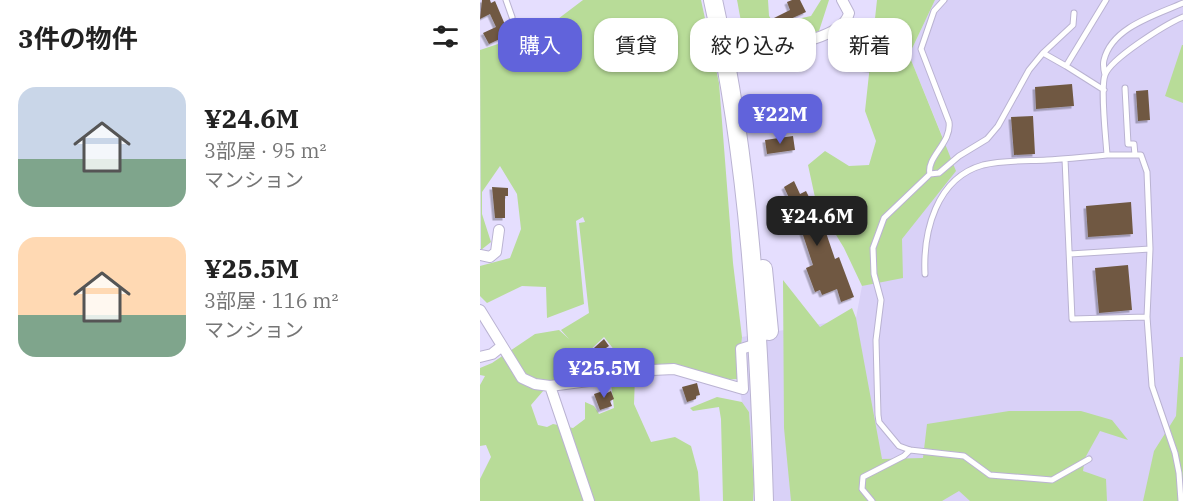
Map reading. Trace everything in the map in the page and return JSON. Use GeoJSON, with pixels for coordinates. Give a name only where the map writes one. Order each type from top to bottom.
{"type":"FeatureCollection","features":[{"type":"Feature","properties":{"kind":"highway"},"geometry":{"type":"LineString","coordinates":[[713,0],[731,95],[751,260],[764,501]]}},
{"type":"Feature","properties":{"kind":"highway"},"geometry":{"type":"LineString","coordinates":[[725,0],[728,18]]}},
{"type":"Feature","properties":{"kind":"highway"},"geometry":{"type":"LineString","coordinates":[[737,72],[767,298],[775,501]]}},
{"type":"Feature","properties":{"kind":"street"},"geometry":{"type":"LineString","coordinates":[[816,38],[844,25],[849,14],[842,0]]}},
{"type":"Feature","properties":{"kind":"street"},"geometry":{"type":"LineString","coordinates":[[480,255],[490,257],[496,252],[499,230]]}},
{"type":"Feature","properties":{"kind":"street"},"geometry":{"type":"LineString","coordinates":[[480,310],[522,378],[535,384],[550,386],[627,376],[652,370],[674,369],[743,389],[741,349],[757,344]]}},
{"type":"Feature","properties":{"kind":"street"},"geometry":{"type":"LineString","coordinates":[[480,357],[492,354],[502,346]]}},
{"type":"Feature","properties":{"kind":"street"},"geometry":{"type":"LineString","coordinates":[[550,386],[589,501]]}},
{"type":"Feature","properties":{"kind":"lane"},"geometry":{"type":"LineString","coordinates":[[506,0],[512,17]]}},
{"type":"Feature","properties":{"kind":"lane"},"geometry":{"type":"LineString","coordinates":[[930,174],[931,164],[950,130],[921,49],[934,11],[944,0]]}},
{"type":"Feature","properties":{"kind":"lane"},"geometry":{"type":"LineString","coordinates":[[1066,66],[1106,0]]}},
{"type":"Feature","properties":{"kind":"lane"},"geometry":{"type":"LineString","coordinates":[[1107,155],[1104,61],[1112,45],[1123,33],[1139,22],[1183,3]]}},
{"type":"Feature","properties":{"kind":"lane"},"geometry":{"type":"LineString","coordinates":[[1074,13],[1073,25],[1043,53],[1029,70],[998,126],[987,139],[958,156],[939,173],[930,174],[884,218],[873,248],[874,274],[881,300],[876,340],[878,415],[879,422],[899,446],[910,450],[964,456],[990,475],[1052,480],[1089,459]]}},
{"type":"Feature","properties":{"kind":"lane"},"geometry":{"type":"LineString","coordinates":[[1105,75],[1113,64],[1137,45],[1183,17]]}},
{"type":"Feature","properties":{"kind":"lane"},"geometry":{"type":"LineString","coordinates":[[1043,53],[1104,90]]}},
{"type":"Feature","properties":{"kind":"lane"},"geometry":{"type":"LineString","coordinates":[[1125,88],[1128,144],[1134,144],[1135,155]]}},
{"type":"Feature","properties":{"kind":"lane"},"geometry":{"type":"LineString","coordinates":[[925,274],[928,225],[933,210],[958,179],[981,166],[998,162],[1141,155],[1147,172],[1150,249],[1147,317],[1152,386],[1175,453],[1181,501]]}},
{"type":"Feature","properties":{"kind":"lane"},"geometry":{"type":"LineString","coordinates":[[1065,159],[1072,319],[1147,317]]}},
{"type":"Feature","properties":{"kind":"lane"},"geometry":{"type":"LineString","coordinates":[[1070,254],[1150,249]]}},
{"type":"Feature","properties":{"kind":"lane"},"geometry":{"type":"LineString","coordinates":[[872,501],[862,489],[863,477],[904,456],[910,450]]}},
{"type":"Feature","properties":{"kind":"shaded area"},"geometry":{"type":"Polygon","coordinates":[[[935,0],[1183,0],[1183,501],[753,501],[749,412],[742,402],[738,379],[742,337],[856,318],[862,286],[870,284],[943,138],[912,62],[912,49],[935,0]]]}},
{"type":"Feature","properties":{"kind":"green space"},"geometry":{"type":"Polygon","coordinates":[[[583,0],[701,0],[705,18],[690,18],[690,72],[717,72],[719,83],[733,263],[742,337],[738,379],[722,380],[676,366],[618,377],[612,372],[620,361],[627,357],[640,363],[626,355],[619,356],[604,337],[586,354],[609,373],[550,383],[531,405],[538,425],[547,427],[553,424],[573,428],[585,419],[585,402],[594,406],[599,414],[614,408],[611,383],[635,377],[634,404],[651,442],[675,437],[691,446],[698,472],[700,501],[480,501],[480,479],[491,457],[486,445],[480,446],[480,385],[485,376],[480,375],[480,368],[492,363],[535,334],[559,330],[569,339],[561,330],[589,313],[579,223],[585,222],[583,217],[576,221],[584,304],[547,318],[546,287],[522,286],[487,303],[480,296],[480,266],[510,258],[521,229],[517,194],[500,166],[482,192],[482,214],[491,242],[481,250],[480,50],[498,44],[498,72],[582,72],[582,18],[559,18],[583,0]]]}},
{"type":"Feature","properties":{"kind":"green space"},"geometry":{"type":"Polygon","coordinates":[[[737,0],[768,0],[770,18],[741,18],[737,0]]]}},
{"type":"Feature","properties":{"kind":"green space"},"geometry":{"type":"Polygon","coordinates":[[[821,0],[829,0],[819,31],[816,32],[816,18],[802,18],[811,16],[821,0]]]}},
{"type":"Feature","properties":{"kind":"green space"},"geometry":{"type":"Polygon","coordinates":[[[877,0],[935,0],[912,49],[912,18],[875,18],[877,0]]]}},
{"type":"Feature","properties":{"kind":"green space"},"geometry":{"type":"Polygon","coordinates":[[[1183,45],[1183,103],[1165,96],[1183,45]]]}},
{"type":"Feature","properties":{"kind":"green space"},"geometry":{"type":"Polygon","coordinates":[[[912,62],[956,171],[902,239],[903,278],[862,286],[844,248],[816,202],[808,165],[825,151],[849,166],[869,165],[876,141],[865,111],[869,72],[912,72],[912,62]]]}},
{"type":"Feature","properties":{"kind":"green space"},"geometry":{"type":"Polygon","coordinates":[[[783,280],[820,327],[852,308],[856,318],[882,459],[923,458],[927,424],[1009,411],[1081,411],[1112,420],[1128,440],[1100,431],[1085,458],[1083,471],[1106,479],[1107,501],[970,501],[959,491],[942,501],[791,501],[784,428],[783,280]]]}},
{"type":"Feature","properties":{"kind":"green space"},"geometry":{"type":"Polygon","coordinates":[[[1180,357],[1183,357],[1183,501],[1143,501],[1154,451],[1176,416],[1180,357]]]}},
{"type":"Feature","properties":{"kind":"green space"},"geometry":{"type":"Polygon","coordinates":[[[717,397],[742,402],[749,412],[753,501],[723,501],[719,407],[693,411],[690,408],[717,397]]]}},
{"type":"Feature","properties":{"kind":"building"},"geometry":{"type":"Polygon","coordinates":[[[482,0],[490,0],[491,3],[495,1],[502,18],[498,18],[498,40],[489,44],[483,33],[496,27],[490,14],[480,19],[482,0]]]}},
{"type":"Feature","properties":{"kind":"building"},"geometry":{"type":"Polygon","coordinates":[[[800,0],[806,12],[793,18],[774,18],[790,10],[787,2],[800,0]]]}},
{"type":"Feature","properties":{"kind":"building"},"geometry":{"type":"Polygon","coordinates":[[[1072,84],[1074,106],[1036,109],[1035,87],[1072,84]]]}},
{"type":"Feature","properties":{"kind":"building"},"geometry":{"type":"Polygon","coordinates":[[[1148,90],[1150,120],[1138,121],[1136,91],[1148,90]]]}},
{"type":"Feature","properties":{"kind":"building"},"geometry":{"type":"Polygon","coordinates":[[[1033,116],[1035,154],[1014,155],[1011,117],[1033,116]]]}},
{"type":"Feature","properties":{"kind":"building"},"geometry":{"type":"Polygon","coordinates":[[[793,136],[795,150],[767,154],[765,140],[793,136]]]}},
{"type":"Feature","properties":{"kind":"building"},"geometry":{"type":"Polygon","coordinates":[[[794,181],[800,194],[806,191],[812,203],[806,206],[817,227],[823,224],[835,259],[839,257],[854,297],[841,302],[837,289],[822,295],[820,290],[815,292],[806,268],[813,265],[803,231],[792,210],[779,216],[774,207],[790,200],[784,187],[794,181]]]}},
{"type":"Feature","properties":{"kind":"building"},"geometry":{"type":"Polygon","coordinates":[[[492,187],[508,188],[508,196],[505,196],[505,218],[495,218],[492,187]]]}},
{"type":"Feature","properties":{"kind":"building"},"geometry":{"type":"Polygon","coordinates":[[[1131,202],[1133,234],[1088,237],[1086,206],[1131,202]]]}},
{"type":"Feature","properties":{"kind":"building"},"geometry":{"type":"Polygon","coordinates":[[[1128,265],[1132,310],[1099,313],[1095,268],[1128,265]]]}},
{"type":"Feature","properties":{"kind":"building"},"geometry":{"type":"Polygon","coordinates":[[[604,339],[609,346],[603,350],[615,363],[606,371],[594,358],[599,353],[594,348],[604,339]]]}},
{"type":"Feature","properties":{"kind":"building"},"geometry":{"type":"Polygon","coordinates":[[[697,383],[700,395],[687,402],[682,387],[697,383]]]}},
{"type":"Feature","properties":{"kind":"building"},"geometry":{"type":"Polygon","coordinates":[[[606,390],[607,393],[611,391],[614,399],[610,401],[612,406],[600,410],[594,394],[606,390]]]}}]}
